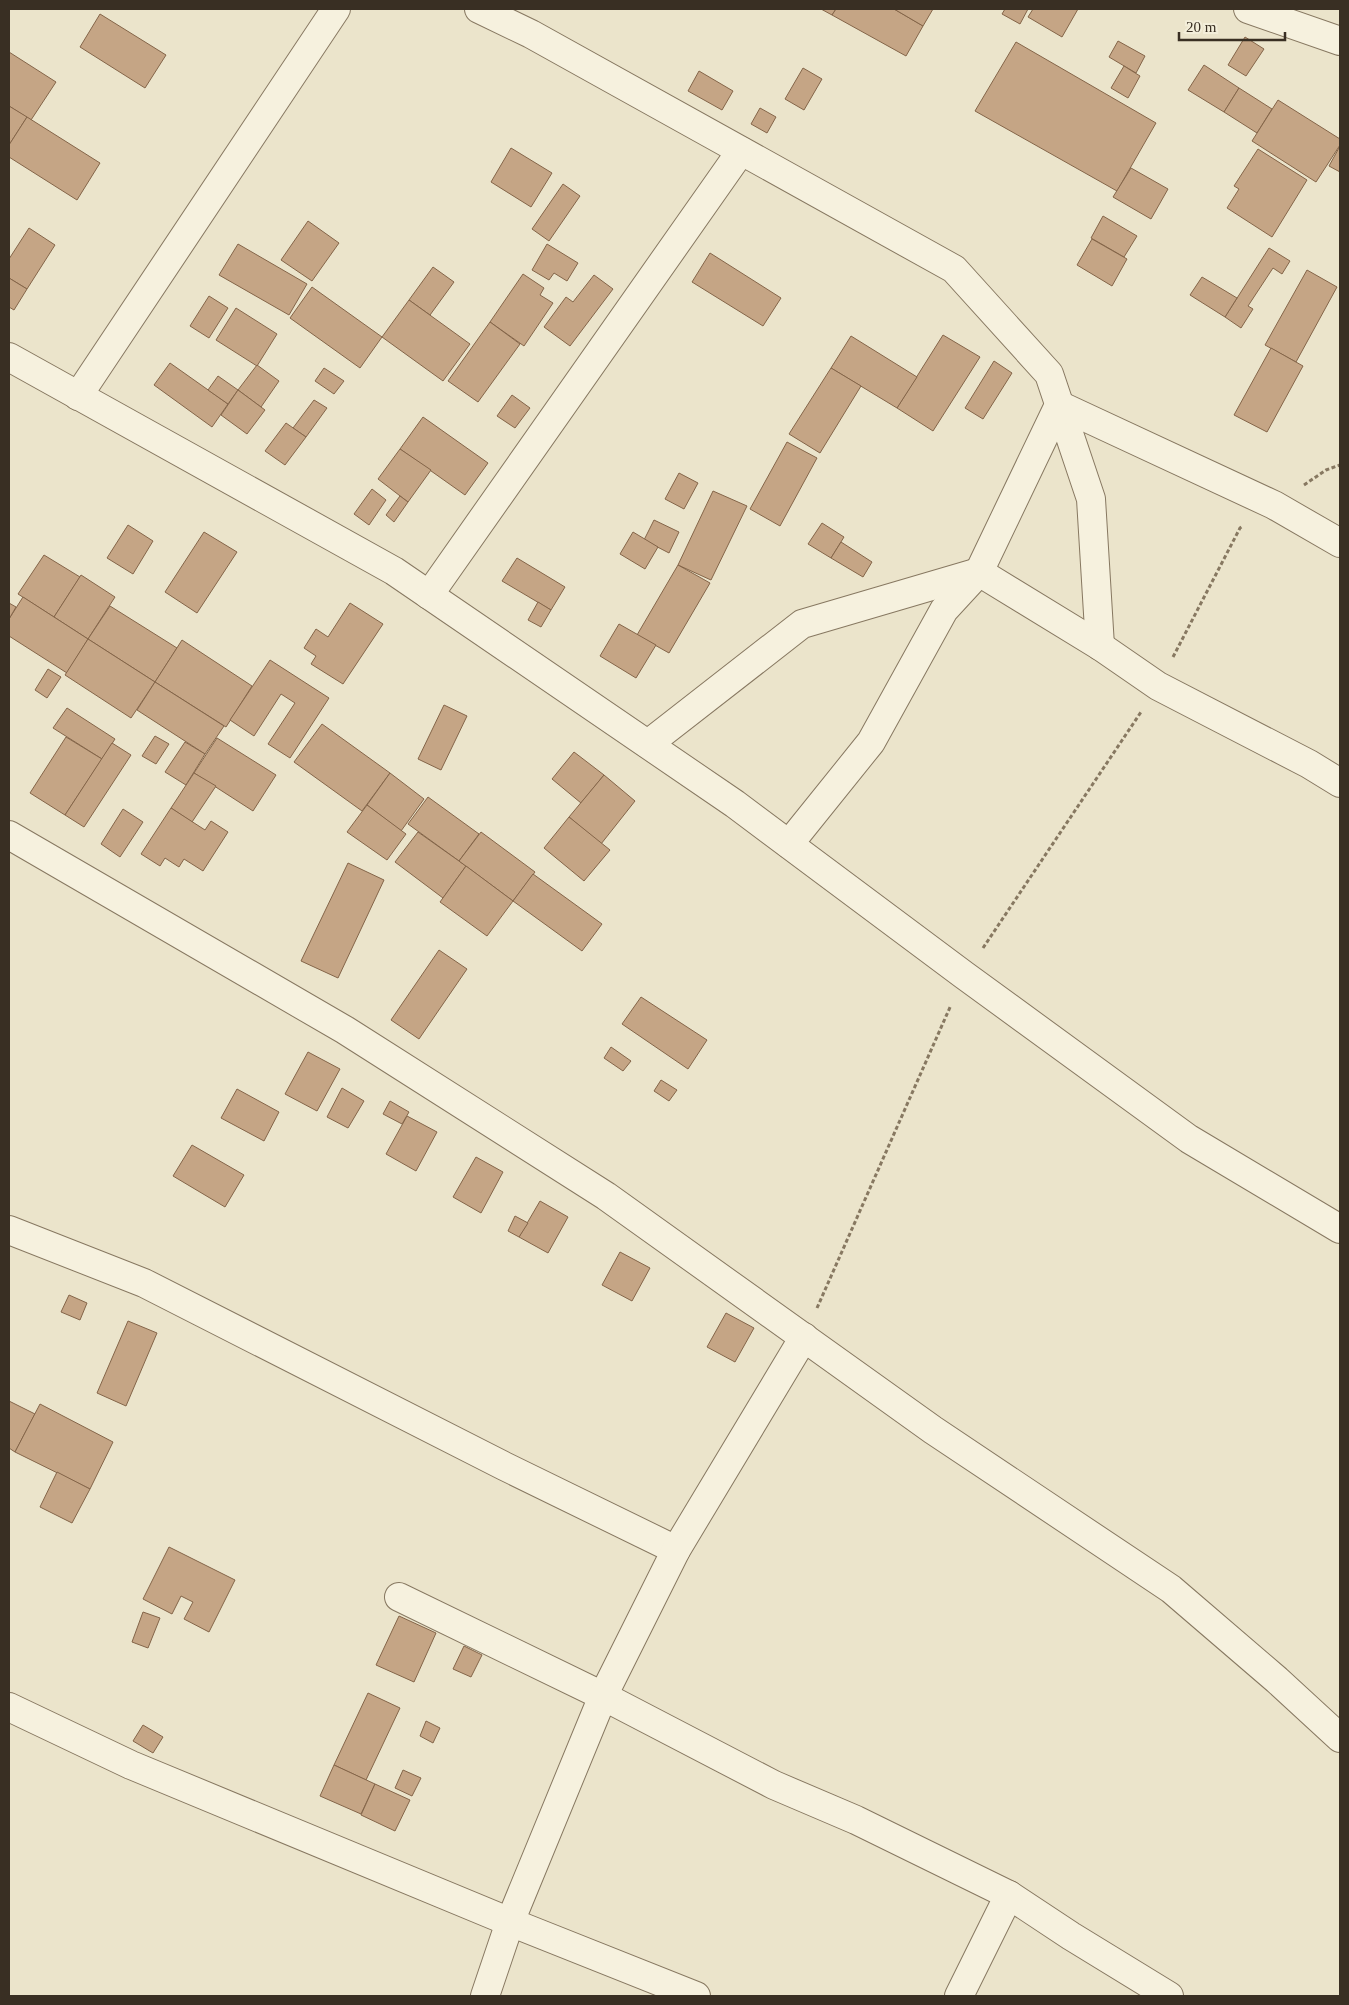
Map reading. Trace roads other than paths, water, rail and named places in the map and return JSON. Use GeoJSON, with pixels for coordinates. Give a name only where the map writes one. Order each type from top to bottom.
{"type":"FeatureCollection","features":[{"type":"Feature","properties":{"kind":"street"},"geometry":{"type":"LineString","coordinates":[[78,396],[336,9]]}},
{"type":"Feature","properties":{"kind":"street"},"geometry":{"type":"LineString","coordinates":[[479,9],[531,34],[954,269],[1049,374],[1090,499],[1100,646]]}},
{"type":"Feature","properties":{"kind":"street"},"geometry":{"type":"LineString","coordinates":[[1248,9],[1340,41]]}},
{"type":"Feature","properties":{"kind":"street"},"geometry":{"type":"LineString","coordinates":[[429,595],[741,151]]}},
{"type":"Feature","properties":{"kind":"street"},"geometry":{"type":"LineString","coordinates":[[9,357],[394,571],[735,804],[964,975],[1189,1139],[1340,1229]]}},
{"type":"Feature","properties":{"kind":"street"},"geometry":{"type":"LineString","coordinates":[[1059,405],[1274,505],[1340,543]]}},
{"type":"Feature","properties":{"kind":"street"},"geometry":{"type":"LineString","coordinates":[[789,844],[871,742],[944,610],[979,572],[1059,405]]}},
{"type":"Feature","properties":{"kind":"street"},"geometry":{"type":"LineString","coordinates":[[648,744],[802,624],[979,572],[1100,646],[1158,686],[1309,764],[1340,783]]}},
{"type":"Feature","properties":{"kind":"street"},"geometry":{"type":"LineString","coordinates":[[9,835],[354,1035],[606,1196],[933,1430],[1171,1589],[1339,1735]]}},
{"type":"Feature","properties":{"kind":"street"},"geometry":{"type":"LineString","coordinates":[[9,1230],[144,1283],[504,1466],[676,1550]]}},
{"type":"Feature","properties":{"kind":"street"},"geometry":{"type":"LineString","coordinates":[[485,1996],[510,1922],[603,1696],[676,1550],[804,1337]]}},
{"type":"Feature","properties":{"kind":"street"},"geometry":{"type":"LineString","coordinates":[[400,1597],[603,1696],[774,1785],[856,1820],[1009,1895],[1071,1936],[1169,1996]]}},
{"type":"Feature","properties":{"kind":"street"},"geometry":{"type":"LineString","coordinates":[[9,1707],[131,1765],[510,1922],[696,1996]]}},
{"type":"Feature","properties":{"kind":"street"},"geometry":{"type":"LineString","coordinates":[[959,1996],[1009,1895]]}}]}
